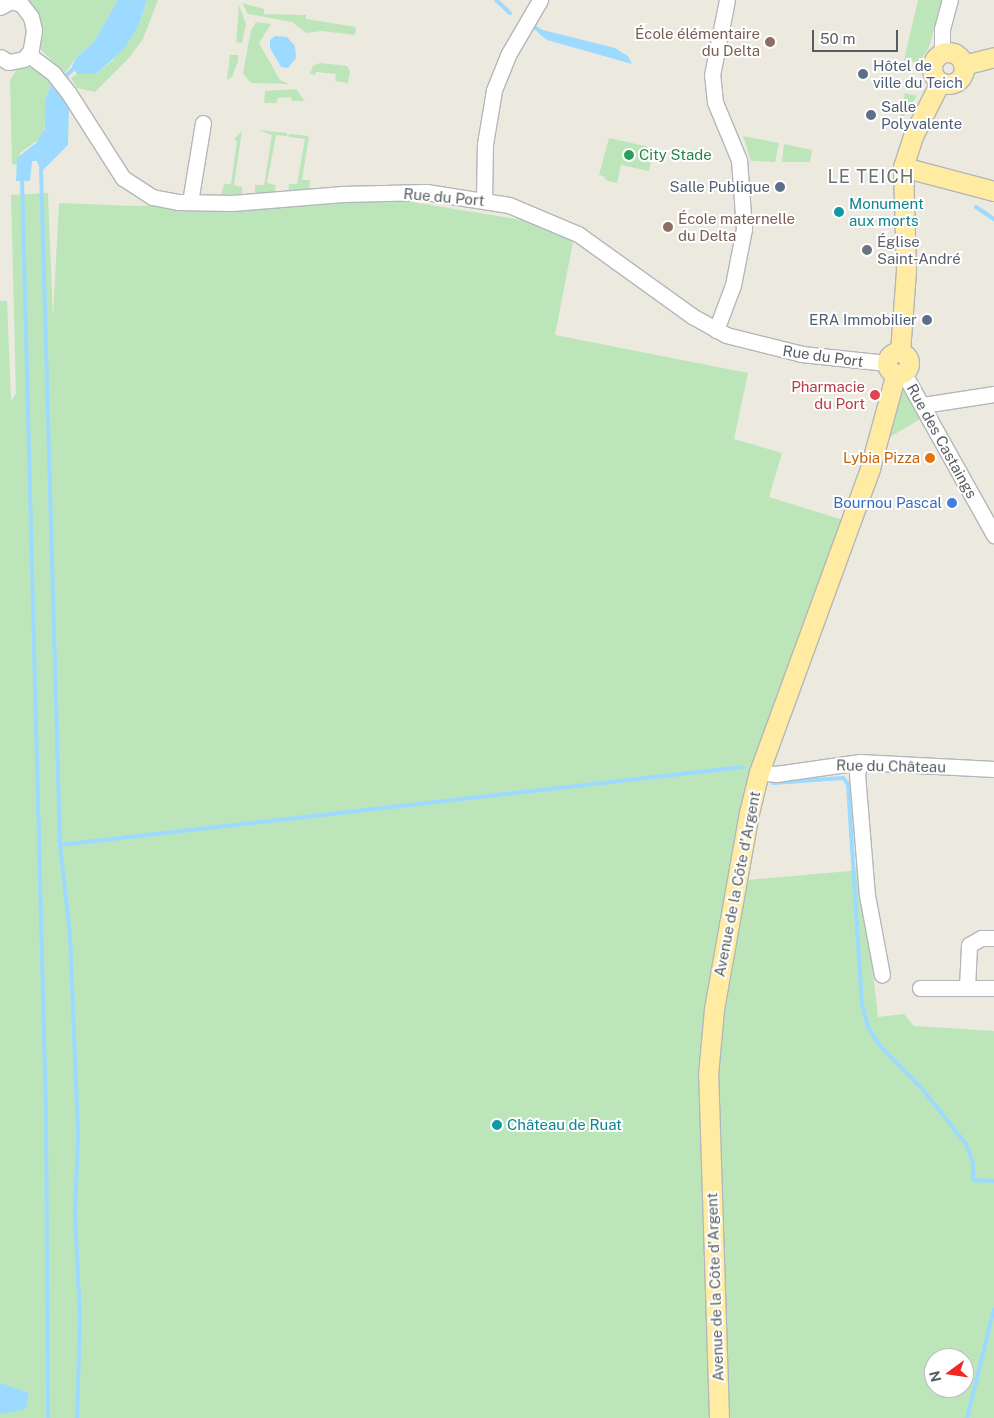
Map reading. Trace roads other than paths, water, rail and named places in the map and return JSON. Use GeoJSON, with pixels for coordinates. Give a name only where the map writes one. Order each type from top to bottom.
{"type":"FeatureCollection","features":[{"type":"Feature","properties":{"kind":"main road"},"geometry":{"type":"LineString","coordinates":[[942,54],[955,54],[963,65],[959,80],[950,84],[940,82],[932,70],[934,60],[942,54]]}},
{"type":"Feature","properties":{"kind":"main road"},"geometry":{"type":"LineString","coordinates":[[963,65],[994,57]]}},
{"type":"Feature","properties":{"kind":"main road","name":"Avenue de la Côte d'Argent"},"geometry":{"type":"LineString","coordinates":[[719,1418],[709,1056],[748,821],[760,772],[870,468],[897,365],[906,270],[903,167],[913,136],[940,82]]}},
{"type":"Feature","properties":{"kind":"main road"},"geometry":{"type":"LineString","coordinates":[[903,167],[994,191]]}},
{"type":"Feature","properties":{"kind":"street"},"geometry":{"type":"LineString","coordinates":[[484,200],[485,144],[494,90],[508,55],[540,0]]}},
{"type":"Feature","properties":{"kind":"street"},"geometry":{"type":"LineString","coordinates":[[716,330],[733,285],[744,229],[739,160],[715,102],[712,76],[727,0]]}},
{"type":"Feature","properties":{"kind":"street"},"geometry":{"type":"LineString","coordinates":[[942,54],[942,29],[950,0]]}},
{"type":"Feature","properties":{"kind":"street"},"geometry":{"type":"LineString","coordinates":[[0,7],[16,2],[28,11],[34,30],[29,55],[14,62],[0,57]]}},
{"type":"Feature","properties":{"kind":"street","name":"Rue du Port"},"geometry":{"type":"LineString","coordinates":[[29,55],[53,73],[68,92],[123,178],[152,197],[190,202],[232,203],[343,194],[426,192],[484,200],[526,210],[578,234],[716,330],[786,351],[897,365]]}},
{"type":"Feature","properties":{"kind":"street"},"geometry":{"type":"LineString","coordinates":[[190,202],[203,123]]}},
{"type":"Feature","properties":{"kind":"street","name":"Rue des Castaings"},"geometry":{"type":"LineString","coordinates":[[897,365],[923,405],[994,536]]}},
{"type":"Feature","properties":{"kind":"street"},"geometry":{"type":"LineString","coordinates":[[923,405],[994,394]]}},
{"type":"Feature","properties":{"kind":"street"},"geometry":{"type":"LineString","coordinates":[[860,762],[857,774],[866,895],[882,975]]}},
{"type":"Feature","properties":{"kind":"street","name":"Rue du Château"},"geometry":{"type":"LineString","coordinates":[[760,772],[776,774],[860,762],[994,769]]}},
{"type":"Feature","properties":{"kind":"street"},"geometry":{"type":"LineString","coordinates":[[967,988],[969,945],[981,938],[994,938]]}},
{"type":"Feature","properties":{"kind":"street"},"geometry":{"type":"LineString","coordinates":[[920,988],[994,988]]}},
{"type":"Feature","properties":{"kind":"water"},"geometry":{"type":"Polygon","coordinates":[[[118,0],[147,0],[138,27],[124,49],[96,74],[77,74],[72,66],[76,58],[93,43],[118,0]]]}},
{"type":"Feature","properties":{"kind":"water"},"geometry":{"type":"Polygon","coordinates":[[[539,29],[615,48],[628,56],[632,64],[547,40],[538,33],[539,29]]]}},
{"type":"Feature","properties":{"kind":"water"},"geometry":{"type":"Polygon","coordinates":[[[275,36],[287,37],[295,46],[296,58],[288,68],[281,67],[270,48],[270,40],[275,36]]]}},
{"type":"Feature","properties":{"kind":"water"},"geometry":{"type":"Polygon","coordinates":[[[52,82],[69,105],[68,145],[41,172],[37,161],[32,161],[30,181],[16,181],[17,158],[36,143],[45,129],[45,100],[52,82]]]}},
{"type":"Feature","properties":{"kind":"water"},"geometry":{"type":"Polygon","coordinates":[[[0,1383],[29,1393],[26,1409],[0,1414],[0,1383]]]}},
{"type":"Feature","properties":{"kind":"waterway"},"geometry":{"type":"LineString","coordinates":[[496,0],[510,13]]}},
{"type":"Feature","properties":{"kind":"waterway"},"geometry":{"type":"LineString","coordinates":[[534,27],[542,32]]}},
{"type":"Feature","properties":{"kind":"waterway"},"geometry":{"type":"LineString","coordinates":[[63,79],[76,66]]}},
{"type":"Feature","properties":{"kind":"waterway"},"geometry":{"type":"LineString","coordinates":[[41,169],[60,845],[70,934],[78,1135],[75,1214],[80,1319],[77,1418]]}},
{"type":"Feature","properties":{"kind":"waterway"},"geometry":{"type":"LineString","coordinates":[[22,178],[46,1114],[48,1418]]}},
{"type":"Feature","properties":{"kind":"waterway"},"geometry":{"type":"LineString","coordinates":[[976,207],[994,219]]}},
{"type":"Feature","properties":{"kind":"waterway"},"geometry":{"type":"LineString","coordinates":[[60,845],[743,767]]}},
{"type":"Feature","properties":{"kind":"waterway"},"geometry":{"type":"LineString","coordinates":[[773,783],[843,778],[848,784],[862,1004],[868,1027],[880,1046],[924,1091],[966,1144],[973,1163],[973,1180],[994,1181]]}},
{"type":"Feature","properties":{"kind":"waterway"},"geometry":{"type":"LineString","coordinates":[[967,1418],[994,1309]]}},
{"type":"Feature","properties":{"kind":"place","name":"École élémentaire du Delta"},"geometry":{"type":"Point","coordinates":[770,42]}},
{"type":"Feature","properties":{"kind":"place","name":"Hôtel de ville du Teich"},"geometry":{"type":"Point","coordinates":[863,74]}},
{"type":"Feature","properties":{"kind":"place","name":"Salle Polyvalente"},"geometry":{"type":"Point","coordinates":[871,115]}},
{"type":"Feature","properties":{"kind":"place","name":"City Stade"},"geometry":{"type":"Point","coordinates":[629,155]}},
{"type":"Feature","properties":{"kind":"place","name":"Salle Publique"},"geometry":{"type":"Point","coordinates":[780,187]}},
{"type":"Feature","properties":{"kind":"place","name":"Monument aux morts"},"geometry":{"type":"Point","coordinates":[839,212]}},
{"type":"Feature","properties":{"kind":"place","name":"École maternelle du Delta"},"geometry":{"type":"Point","coordinates":[668,227]}},
{"type":"Feature","properties":{"kind":"place","name":"Église Saint-André"},"geometry":{"type":"Point","coordinates":[867,250]}},
{"type":"Feature","properties":{"kind":"place","name":"ERA Immobilier"},"geometry":{"type":"Point","coordinates":[927,320]}},
{"type":"Feature","properties":{"kind":"place","name":"Pharmacie du Port"},"geometry":{"type":"Point","coordinates":[875,395]}},
{"type":"Feature","properties":{"kind":"place","name":"Lybia Pizza"},"geometry":{"type":"Point","coordinates":[930,458]}},
{"type":"Feature","properties":{"kind":"place","name":"Bournou Pascal"},"geometry":{"type":"Point","coordinates":[952,503]}},
{"type":"Feature","properties":{"kind":"place","name":"Château de Ruat"},"geometry":{"type":"Point","coordinates":[497,1125]}},
{"type":"Feature","properties":{"kind":"district","name":"LE TEICH"},"geometry":{"type":"Point","coordinates":[871,177]}}]}
